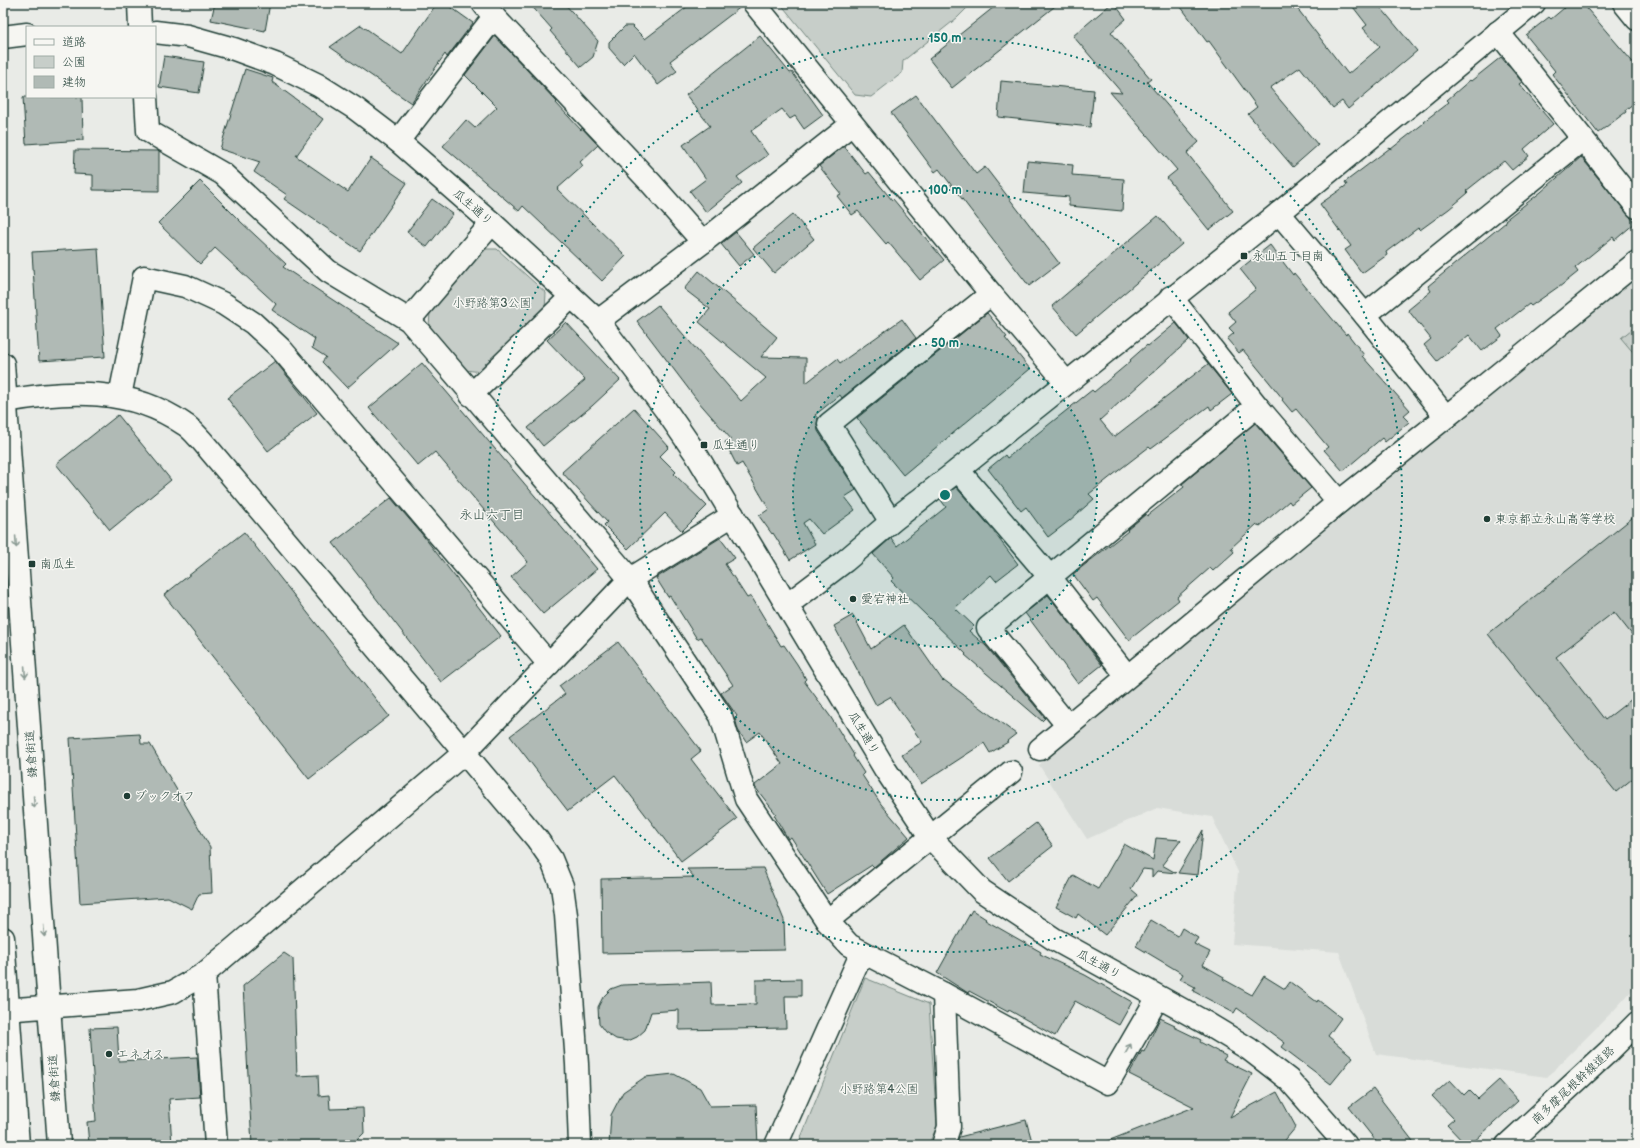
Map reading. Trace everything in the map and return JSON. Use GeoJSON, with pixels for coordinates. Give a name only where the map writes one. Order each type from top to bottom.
{"type":"FeatureCollection","features":[{"type":"Feature","properties":{"kind":"street"},"geometry":{"type":"LineString","coordinates":[[139,3],[140,26]]}},
{"type":"Feature","properties":{"kind":"street"},"geometry":{"type":"LineString","coordinates":[[754,3],[991,294],[1066,382]]}},
{"type":"Feature","properties":{"kind":"street"},"geometry":{"type":"LineString","coordinates":[[787,605],[845,561],[891,522],[1279,212],[1534,3]]}},
{"type":"Feature","properties":{"kind":"street"},"geometry":{"type":"LineString","coordinates":[[1624,3],[1637,19]]}},
{"type":"Feature","properties":{"kind":"street"},"geometry":{"type":"LineString","coordinates":[[398,142],[489,10],[650,182],[703,242]]}},
{"type":"Feature","properties":{"kind":"street","name":"瓜生通り"},"geometry":{"type":"LineString","coordinates":[[156,32],[188,36],[234,49],[276,64],[318,85],[356,109],[398,142],[492,223],[598,322],[665,410],[696,454],[885,769],[931,838],[982,891],[1054,939],[1158,998],[1206,1023],[1249,1049],[1283,1076],[1315,1109],[1346,1145]]}},
{"type":"Feature","properties":{"kind":"street"},"geometry":{"type":"LineString","coordinates":[[1498,32],[1582,140],[1637,207]]}},
{"type":"Feature","properties":{"kind":"street"},"geometry":{"type":"LineString","coordinates":[[3,37],[26,34]]}},
{"type":"Feature","properties":{"kind":"street"},"geometry":{"type":"LineString","coordinates":[[146,98],[148,131],[223,174],[328,271],[409,320],[471,395],[630,579],[721,716],[746,799],[827,921],[849,945],[944,994],[1108,1083],[1158,998]]}},
{"type":"Feature","properties":{"kind":"street"},"geometry":{"type":"LineString","coordinates":[[598,322],[703,242],[852,124]]}},
{"type":"Feature","properties":{"kind":"street"},"geometry":{"type":"LineString","coordinates":[[1364,315],[1582,140]]}},
{"type":"Feature","properties":{"kind":"street"},"geometry":{"type":"LineString","coordinates":[[1279,212],[1446,417]]}},
{"type":"Feature","properties":{"kind":"street"},"geometry":{"type":"LineString","coordinates":[[409,320],[492,223]]}},
{"type":"Feature","properties":{"kind":"street"},"geometry":{"type":"LineString","coordinates":[[1040,749],[1339,502],[1637,262]]}},
{"type":"Feature","properties":{"kind":"street"},"geometry":{"type":"LineString","coordinates":[[120,396],[144,277],[185,286],[224,304],[253,323],[281,349],[549,664]]}},
{"type":"Feature","properties":{"kind":"street"},"geometry":{"type":"LineString","coordinates":[[891,522],[829,424],[991,294]]}},
{"type":"Feature","properties":{"kind":"street"},"geometry":{"type":"LineString","coordinates":[[471,395],[571,297]]}},
{"type":"Feature","properties":{"kind":"street"},"geometry":{"type":"LineString","coordinates":[[1171,298],[1256,406],[1339,502]]}},
{"type":"Feature","properties":{"kind":"street","name":"鎌倉街道"},"geometry":{"type":"LineString","coordinates":[[3,364],[59,1145]]}},
{"type":"Feature","properties":{"kind":"street"},"geometry":{"type":"LineString","coordinates":[[6,401],[34,396],[75,394],[120,396],[142,402],[166,412],[186,425],[202,441],[537,839],[551,859],[562,886],[566,915],[576,1049],[580,1145]]}},
{"type":"Feature","properties":{"kind":"street"},"geometry":{"type":"LineString","coordinates":[[1068,726],[988,628],[1256,406]]}},
{"type":"Feature","properties":{"kind":"street"},"geometry":{"type":"LineString","coordinates":[[958,470],[1049,576],[1127,676]]}},
{"type":"Feature","properties":{"kind":"street"},"geometry":{"type":"LineString","coordinates":[[6,1010],[138,1000],[173,992],[204,974],[464,753],[630,579],[733,515]]}},
{"type":"Feature","properties":{"kind":"street"},"geometry":{"type":"LineString","coordinates":[[827,921],[1011,772]]}},
{"type":"Feature","properties":{"kind":"street"},"geometry":{"type":"LineString","coordinates":[[3,938],[6,1010],[18,1145]]}},
{"type":"Feature","properties":{"kind":"street"},"geometry":{"type":"LineString","coordinates":[[776,1145],[862,952]]}},
{"type":"Feature","properties":{"kind":"street"},"geometry":{"type":"LineString","coordinates":[[204,974],[216,1145]]}},
{"type":"Feature","properties":{"kind":"street"},"geometry":{"type":"LineString","coordinates":[[943,1145],[949,1127],[944,994]]}},
{"type":"Feature","properties":{"kind":"street","name":"南多摩尾根幹線道路"},"geometry":{"type":"LineString","coordinates":[[1507,1145],[1608,1052],[1637,1023]]}},
{"type":"Feature","properties":{"kind":"shaded area","name":"東京都立永山高等学校"},"geometry":{"type":"Polygon","coordinates":[[[1637,274],[1637,985],[1547,1077],[1376,1054],[1339,952],[1232,944],[1238,872],[1212,817],[1157,808],[1087,839],[1039,765],[1637,274]]]}},
{"type":"Feature","properties":{"kind":"green space"},"geometry":{"type":"Polygon","coordinates":[[[780,3],[972,3],[957,18],[903,61],[902,73],[871,97],[855,95],[780,3]]]}},
{"type":"Feature","properties":{"kind":"green space","name":"小野路第3公園"},"geometry":{"type":"Polygon","coordinates":[[[484,249],[497,249],[546,293],[545,310],[482,372],[465,370],[429,327],[430,312],[484,249]]]}},
{"type":"Feature","properties":{"kind":"green space"},"geometry":{"type":"Polygon","coordinates":[[[1637,325],[1637,357],[1621,338],[1637,325]]]}},
{"type":"Feature","properties":{"kind":"green space","name":"小野路第4公園"},"geometry":{"type":"Polygon","coordinates":[[[865,978],[929,1004],[937,1127],[928,1145],[798,1145],[865,978]]]}},
{"type":"Feature","properties":{"kind":"building"},"geometry":{"type":"Polygon","coordinates":[[[215,3],[270,3],[265,31],[211,20],[215,3]]]}},
{"type":"Feature","properties":{"kind":"building"},"geometry":{"type":"Polygon","coordinates":[[[437,3],[445,3],[473,23],[447,57],[445,54],[411,103],[330,47],[361,25],[402,54],[437,3]]]}},
{"type":"Feature","properties":{"kind":"building"},"geometry":{"type":"Polygon","coordinates":[[[529,3],[564,3],[598,41],[593,57],[581,67],[550,31],[552,29],[529,3]]]}},
{"type":"Feature","properties":{"kind":"building"},"geometry":{"type":"Polygon","coordinates":[[[692,3],[742,3],[742,6],[670,61],[677,71],[658,85],[634,53],[623,64],[609,48],[609,42],[625,26],[632,26],[645,39],[692,3]]]}},
{"type":"Feature","properties":{"kind":"building"},"geometry":{"type":"Polygon","coordinates":[[[999,3],[1059,3],[952,88],[929,59],[999,3]]]}},
{"type":"Feature","properties":{"kind":"building"},"geometry":{"type":"Polygon","coordinates":[[[1112,3],[1114,3],[1126,19],[1111,32],[1151,79],[1147,82],[1199,142],[1187,153],[1233,211],[1209,230],[1167,178],[1177,170],[1110,92],[1122,93],[1073,36],[1112,3]]]}},
{"type":"Feature","properties":{"kind":"building"},"geometry":{"type":"Polygon","coordinates":[[[1178,3],[1293,3],[1348,74],[1380,47],[1363,28],[1367,25],[1350,3],[1377,3],[1417,51],[1348,109],[1342,101],[1333,108],[1300,67],[1270,88],[1318,145],[1293,167],[1248,114],[1257,107],[1209,41],[1207,42],[1178,3]]]}},
{"type":"Feature","properties":{"kind":"building"},"geometry":{"type":"Polygon","coordinates":[[[1570,3],[1582,3],[1637,67],[1637,101],[1625,110],[1626,112],[1598,133],[1552,74],[1555,71],[1526,35],[1549,17],[1551,19],[1570,3]]]}},
{"type":"Feature","properties":{"kind":"building"},"geometry":{"type":"Polygon","coordinates":[[[495,36],[581,130],[582,128],[598,145],[580,162],[583,166],[557,189],[626,256],[602,281],[523,206],[519,211],[443,146],[466,120],[475,128],[497,107],[465,75],[495,36]]]}},
{"type":"Feature","properties":{"kind":"building"},"geometry":{"type":"Polygon","coordinates":[[[760,36],[790,73],[792,72],[823,115],[804,129],[795,116],[790,119],[782,109],[751,131],[768,155],[737,177],[742,183],[706,212],[690,191],[706,179],[683,145],[710,126],[686,95],[760,36]]]}},
{"type":"Feature","properties":{"kind":"building"},"geometry":{"type":"Polygon","coordinates":[[[164,56],[204,62],[199,93],[159,87],[164,56]]]}},
{"type":"Feature","properties":{"kind":"building"},"geometry":{"type":"Polygon","coordinates":[[[1501,57],[1522,82],[1519,84],[1553,124],[1524,149],[1529,156],[1512,170],[1504,161],[1466,191],[1468,193],[1449,209],[1420,230],[1418,228],[1386,252],[1387,255],[1362,273],[1345,250],[1351,246],[1320,204],[1347,185],[1345,182],[1424,123],[1423,122],[1449,102],[1447,100],[1470,80],[1471,81],[1501,57]]]}},
{"type":"Feature","properties":{"kind":"building"},"geometry":{"type":"Polygon","coordinates":[[[245,69],[273,78],[272,82],[323,119],[296,156],[348,192],[371,158],[407,183],[360,251],[284,199],[287,195],[254,172],[260,162],[220,149],[245,69]]]}},
{"type":"Feature","properties":{"kind":"building"},"geometry":{"type":"Polygon","coordinates":[[[1001,81],[1094,90],[1090,127],[998,117],[1001,81]]]}},
{"type":"Feature","properties":{"kind":"building"},"geometry":{"type":"Polygon","coordinates":[[[916,95],[976,174],[985,167],[1059,263],[1029,286],[939,169],[935,172],[891,113],[916,95]]]}},
{"type":"Feature","properties":{"kind":"building"},"geometry":{"type":"Polygon","coordinates":[[[23,97],[82,98],[83,140],[26,144],[23,97]]]}},
{"type":"Feature","properties":{"kind":"building"},"geometry":{"type":"Polygon","coordinates":[[[844,146],[866,174],[869,172],[944,260],[920,280],[888,242],[886,244],[858,211],[852,215],[837,196],[841,194],[819,166],[844,146]]]}},
{"type":"Feature","properties":{"kind":"building"},"geometry":{"type":"Polygon","coordinates":[[[75,150],[158,151],[159,191],[93,190],[93,175],[74,174],[75,150]]]}},
{"type":"Feature","properties":{"kind":"building"},"geometry":{"type":"Polygon","coordinates":[[[1581,157],[1635,223],[1615,240],[1613,237],[1575,268],[1578,272],[1558,288],[1531,306],[1529,304],[1497,329],[1502,336],[1482,351],[1469,335],[1437,361],[1424,345],[1431,339],[1408,310],[1431,291],[1428,286],[1506,222],[1505,220],[1541,192],[1581,157]]]}},
{"type":"Feature","properties":{"kind":"building"},"geometry":{"type":"Polygon","coordinates":[[[1027,161],[1073,165],[1072,175],[1124,179],[1122,211],[1069,206],[1069,197],[1024,193],[1027,161]]]}},
{"type":"Feature","properties":{"kind":"building"},"geometry":{"type":"Polygon","coordinates":[[[200,181],[286,264],[283,267],[398,343],[347,388],[322,362],[326,357],[312,348],[315,339],[272,310],[276,304],[215,248],[200,264],[158,223],[200,181]]]}},
{"type":"Feature","properties":{"kind":"building"},"geometry":{"type":"Polygon","coordinates":[[[432,199],[453,214],[427,247],[407,232],[432,199]]]}},
{"type":"Feature","properties":{"kind":"building"},"geometry":{"type":"Polygon","coordinates":[[[793,214],[814,239],[774,273],[753,248],[793,214]]]}},
{"type":"Feature","properties":{"kind":"building"},"geometry":{"type":"Polygon","coordinates":[[[1158,216],[1182,244],[1076,334],[1052,306],[1158,216]]]}},
{"type":"Feature","properties":{"kind":"building"},"geometry":{"type":"Polygon","coordinates":[[[736,232],[754,254],[739,266],[721,244],[736,232]]]}},
{"type":"Feature","properties":{"kind":"building"},"geometry":{"type":"Polygon","coordinates":[[[1270,245],[1293,275],[1294,273],[1346,335],[1347,333],[1364,355],[1362,356],[1410,410],[1403,416],[1409,422],[1385,442],[1382,438],[1343,471],[1324,450],[1328,447],[1296,409],[1292,412],[1243,350],[1239,353],[1227,339],[1234,333],[1229,328],[1236,322],[1228,312],[1256,289],[1240,269],[1270,245]]]}},
{"type":"Feature","properties":{"kind":"building"},"geometry":{"type":"Polygon","coordinates":[[[98,248],[105,357],[39,361],[32,252],[98,248]]]}},
{"type":"Feature","properties":{"kind":"building"},"geometry":{"type":"Polygon","coordinates":[[[699,271],[777,337],[761,357],[806,358],[806,383],[837,359],[840,363],[902,319],[916,338],[842,398],[840,395],[815,415],[818,419],[818,431],[856,490],[845,497],[855,510],[822,534],[809,519],[803,523],[815,544],[790,560],[773,533],[772,534],[759,516],[769,509],[742,463],[737,466],[725,442],[731,439],[697,400],[637,321],[658,305],[741,401],[766,378],[699,322],[710,309],[684,289],[699,271]]]}},
{"type":"Feature","properties":{"kind":"building"},"geometry":{"type":"Polygon","coordinates":[[[987,313],[1007,337],[1005,338],[1030,369],[903,475],[857,418],[987,313]]]}},
{"type":"Feature","properties":{"kind":"building"},"geometry":{"type":"Polygon","coordinates":[[[566,322],[620,380],[592,406],[543,446],[528,428],[585,380],[547,340],[566,322]]]}},
{"type":"Feature","properties":{"kind":"building"},"geometry":{"type":"Polygon","coordinates":[[[1176,323],[1189,340],[1100,420],[1114,437],[1208,364],[1232,394],[1211,410],[1209,406],[1151,449],[1149,447],[1123,467],[1089,494],[1094,499],[1048,537],[1026,507],[1021,511],[988,469],[1005,455],[1007,458],[1092,390],[1094,392],[1131,361],[1130,360],[1147,345],[1148,346],[1176,323]]]}},
{"type":"Feature","properties":{"kind":"building"},"geometry":{"type":"Polygon","coordinates":[[[275,361],[317,413],[268,451],[227,398],[275,361]]]}},
{"type":"Feature","properties":{"kind":"building"},"geometry":{"type":"Polygon","coordinates":[[[422,363],[597,569],[543,614],[511,577],[528,562],[435,452],[418,466],[369,408],[422,363]]]}},
{"type":"Feature","properties":{"kind":"building"},"geometry":{"type":"Polygon","coordinates":[[[634,408],[669,447],[660,456],[676,472],[674,474],[707,506],[682,531],[665,513],[628,549],[604,525],[607,522],[562,472],[634,408]]]}},
{"type":"Feature","properties":{"kind":"building"},"geometry":{"type":"Polygon","coordinates":[[[118,415],[171,480],[110,530],[56,464],[118,415]]]}},
{"type":"Feature","properties":{"kind":"building"},"geometry":{"type":"Polygon","coordinates":[[[1255,423],[1311,488],[1291,504],[1289,501],[1259,527],[1257,524],[1231,548],[1234,552],[1213,571],[1210,568],[1177,597],[1179,600],[1129,640],[1097,598],[1093,601],[1073,574],[1128,531],[1127,530],[1146,514],[1147,516],[1184,487],[1182,484],[1255,423]]]}},
{"type":"Feature","properties":{"kind":"building"},"geometry":{"type":"Polygon","coordinates":[[[956,487],[987,523],[1018,564],[996,581],[991,575],[955,608],[974,626],[969,631],[986,646],[1045,718],[1042,721],[965,655],[966,654],[891,581],[894,578],[873,554],[891,538],[897,546],[946,507],[940,499],[956,487]]]}},
{"type":"Feature","properties":{"kind":"building"},"geometry":{"type":"Polygon","coordinates":[[[391,498],[421,533],[501,636],[441,682],[333,543],[391,498]]]}},
{"type":"Feature","properties":{"kind":"building"},"geometry":{"type":"Polygon","coordinates":[[[1637,514],[1637,641],[1614,612],[1556,657],[1605,720],[1637,695],[1637,775],[1616,792],[1488,634],[1637,514]]]}},
{"type":"Feature","properties":{"kind":"building"},"geometry":{"type":"Polygon","coordinates":[[[244,532],[389,716],[309,779],[164,595],[244,532]]]}},
{"type":"Feature","properties":{"kind":"building"},"geometry":{"type":"Polygon","coordinates":[[[720,538],[735,558],[725,564],[747,598],[751,596],[781,646],[784,645],[797,664],[806,679],[804,681],[830,716],[864,773],[862,775],[881,804],[909,837],[874,867],[872,865],[827,894],[791,837],[788,839],[774,815],[776,814],[755,787],[755,785],[782,764],[760,732],[746,742],[738,730],[735,718],[737,716],[721,693],[733,685],[701,637],[697,639],[670,596],[668,597],[656,578],[720,538]]]}},
{"type":"Feature","properties":{"kind":"building"},"geometry":{"type":"Polygon","coordinates":[[[1048,595],[1102,665],[1078,684],[1025,613],[1048,595]]]}},
{"type":"Feature","properties":{"kind":"building"},"geometry":{"type":"Polygon","coordinates":[[[853,615],[871,649],[904,625],[943,681],[944,680],[1016,734],[1007,741],[1008,742],[990,753],[984,743],[921,784],[902,755],[922,742],[890,697],[876,705],[834,626],[853,615]]]}},
{"type":"Feature","properties":{"kind":"building"},"geometry":{"type":"Polygon","coordinates":[[[618,642],[701,751],[691,759],[737,819],[681,861],[615,775],[568,811],[510,736],[565,694],[559,686],[618,642]]]}},
{"type":"Feature","properties":{"kind":"building","name":"ブックオフ"},"geometry":{"type":"Polygon","coordinates":[[[140,734],[141,744],[150,744],[210,847],[212,893],[199,894],[192,909],[168,897],[80,903],[70,738],[140,734]]]}},
{"type":"Feature","properties":{"kind":"building"},"geometry":{"type":"Polygon","coordinates":[[[1036,823],[1053,846],[1008,881],[990,858],[1036,823]]]}},
{"type":"Feature","properties":{"kind":"building"},"geometry":{"type":"Polygon","coordinates":[[[1203,830],[1198,875],[1178,873],[1203,830]]]}},
{"type":"Feature","properties":{"kind":"building"},"geometry":{"type":"Polygon","coordinates":[[[1156,838],[1181,840],[1162,865],[1176,873],[1157,871],[1152,877],[1152,870],[1143,869],[1131,889],[1138,895],[1105,935],[1078,914],[1076,918],[1056,907],[1073,875],[1098,889],[1124,844],[1153,860],[1156,838]]]}},
{"type":"Feature","properties":{"kind":"building"},"geometry":{"type":"Polygon","coordinates":[[[763,868],[784,920],[785,950],[602,953],[601,879],[694,877],[687,869],[763,868]]]}},
{"type":"Feature","properties":{"kind":"building"},"geometry":{"type":"Polygon","coordinates":[[[972,910],[986,919],[985,920],[1041,952],[1040,954],[1085,975],[1132,1002],[1119,1025],[1075,1001],[1055,1036],[1009,1010],[1008,1012],[969,991],[968,993],[937,973],[972,910]]]}},
{"type":"Feature","properties":{"kind":"building"},"geometry":{"type":"Polygon","coordinates":[[[1151,920],[1178,936],[1182,928],[1198,938],[1194,944],[1210,952],[1203,965],[1224,977],[1223,979],[1252,995],[1264,976],[1285,989],[1290,982],[1317,1002],[1318,1000],[1341,1018],[1328,1036],[1353,1057],[1331,1084],[1282,1047],[1285,1043],[1237,1008],[1234,1013],[1193,991],[1195,987],[1180,979],[1183,974],[1136,946],[1151,920]]]}},
{"type":"Feature","properties":{"kind":"building"},"geometry":{"type":"Polygon","coordinates":[[[284,953],[293,959],[297,1076],[318,1075],[319,1096],[329,1095],[330,1109],[363,1108],[364,1133],[354,1143],[325,1145],[252,1145],[243,986],[284,953]]]}},
{"type":"Feature","properties":{"kind":"building"},"geometry":{"type":"Polygon","coordinates":[[[801,979],[801,996],[785,996],[786,1028],[679,1030],[679,1010],[651,1012],[645,1030],[637,1037],[628,1041],[616,1039],[605,1032],[599,1024],[598,1007],[603,997],[611,989],[622,985],[711,982],[712,1005],[756,1004],[756,980],[801,979]]]}},
{"type":"Feature","properties":{"kind":"building"},"geometry":{"type":"Polygon","coordinates":[[[1160,1018],[1175,1025],[1174,1027],[1201,1040],[1200,1042],[1226,1056],[1223,1060],[1252,1074],[1230,1117],[1277,1092],[1296,1127],[1281,1145],[1100,1145],[1194,1107],[1129,1074],[1142,1051],[1144,1052],[1160,1018]]]}},
{"type":"Feature","properties":{"kind":"building"},"geometry":{"type":"Polygon","coordinates":[[[117,1027],[119,1061],[197,1057],[200,1097],[169,1099],[172,1145],[89,1145],[87,1122],[96,1121],[90,1028],[117,1027]]]}},
{"type":"Feature","properties":{"kind":"building"},"geometry":{"type":"Polygon","coordinates":[[[674,1074],[700,1088],[710,1106],[756,1105],[758,1145],[609,1145],[611,1115],[623,1092],[645,1077],[674,1074]]]}},
{"type":"Feature","properties":{"kind":"building"},"geometry":{"type":"Polygon","coordinates":[[[1450,1080],[1464,1095],[1469,1090],[1478,1099],[1499,1080],[1518,1101],[1470,1145],[1466,1145],[1447,1125],[1454,1119],[1432,1096],[1450,1080]]]}},
{"type":"Feature","properties":{"kind":"building"},"geometry":{"type":"Polygon","coordinates":[[[1373,1089],[1416,1145],[1379,1145],[1349,1107],[1373,1089]]]}},
{"type":"Feature","properties":{"kind":"building"},"geometry":{"type":"Polygon","coordinates":[[[1026,1120],[1033,1145],[956,1145],[959,1137],[1026,1120]]]}},
{"type":"Feature","properties":{"kind":"place","name":"永山五丁目南"},"geometry":{"type":"Point","coordinates":[1244,256]}},
{"type":"Feature","properties":{"kind":"place","name":"瓜生通り"},"geometry":{"type":"Point","coordinates":[704,445]}},
{"type":"Feature","properties":{"kind":"place","name":"東京都立永山高等学校"},"geometry":{"type":"Point","coordinates":[1487,519]}},
{"type":"Feature","properties":{"kind":"place","name":"南瓜生"},"geometry":{"type":"Point","coordinates":[32,564]}},
{"type":"Feature","properties":{"kind":"place","name":"愛宕神社"},"geometry":{"type":"Point","coordinates":[853,599]}},
{"type":"Feature","properties":{"kind":"place","name":"ブックオフ"},"geometry":{"type":"Point","coordinates":[127,796]}},
{"type":"Feature","properties":{"kind":"place","name":"エネオス"},"geometry":{"type":"Point","coordinates":[109,1054]}},
{"type":"Feature","properties":{"kind":"district","name":"永山六丁目"},"geometry":{"type":"Point","coordinates":[492,514]}}]}
